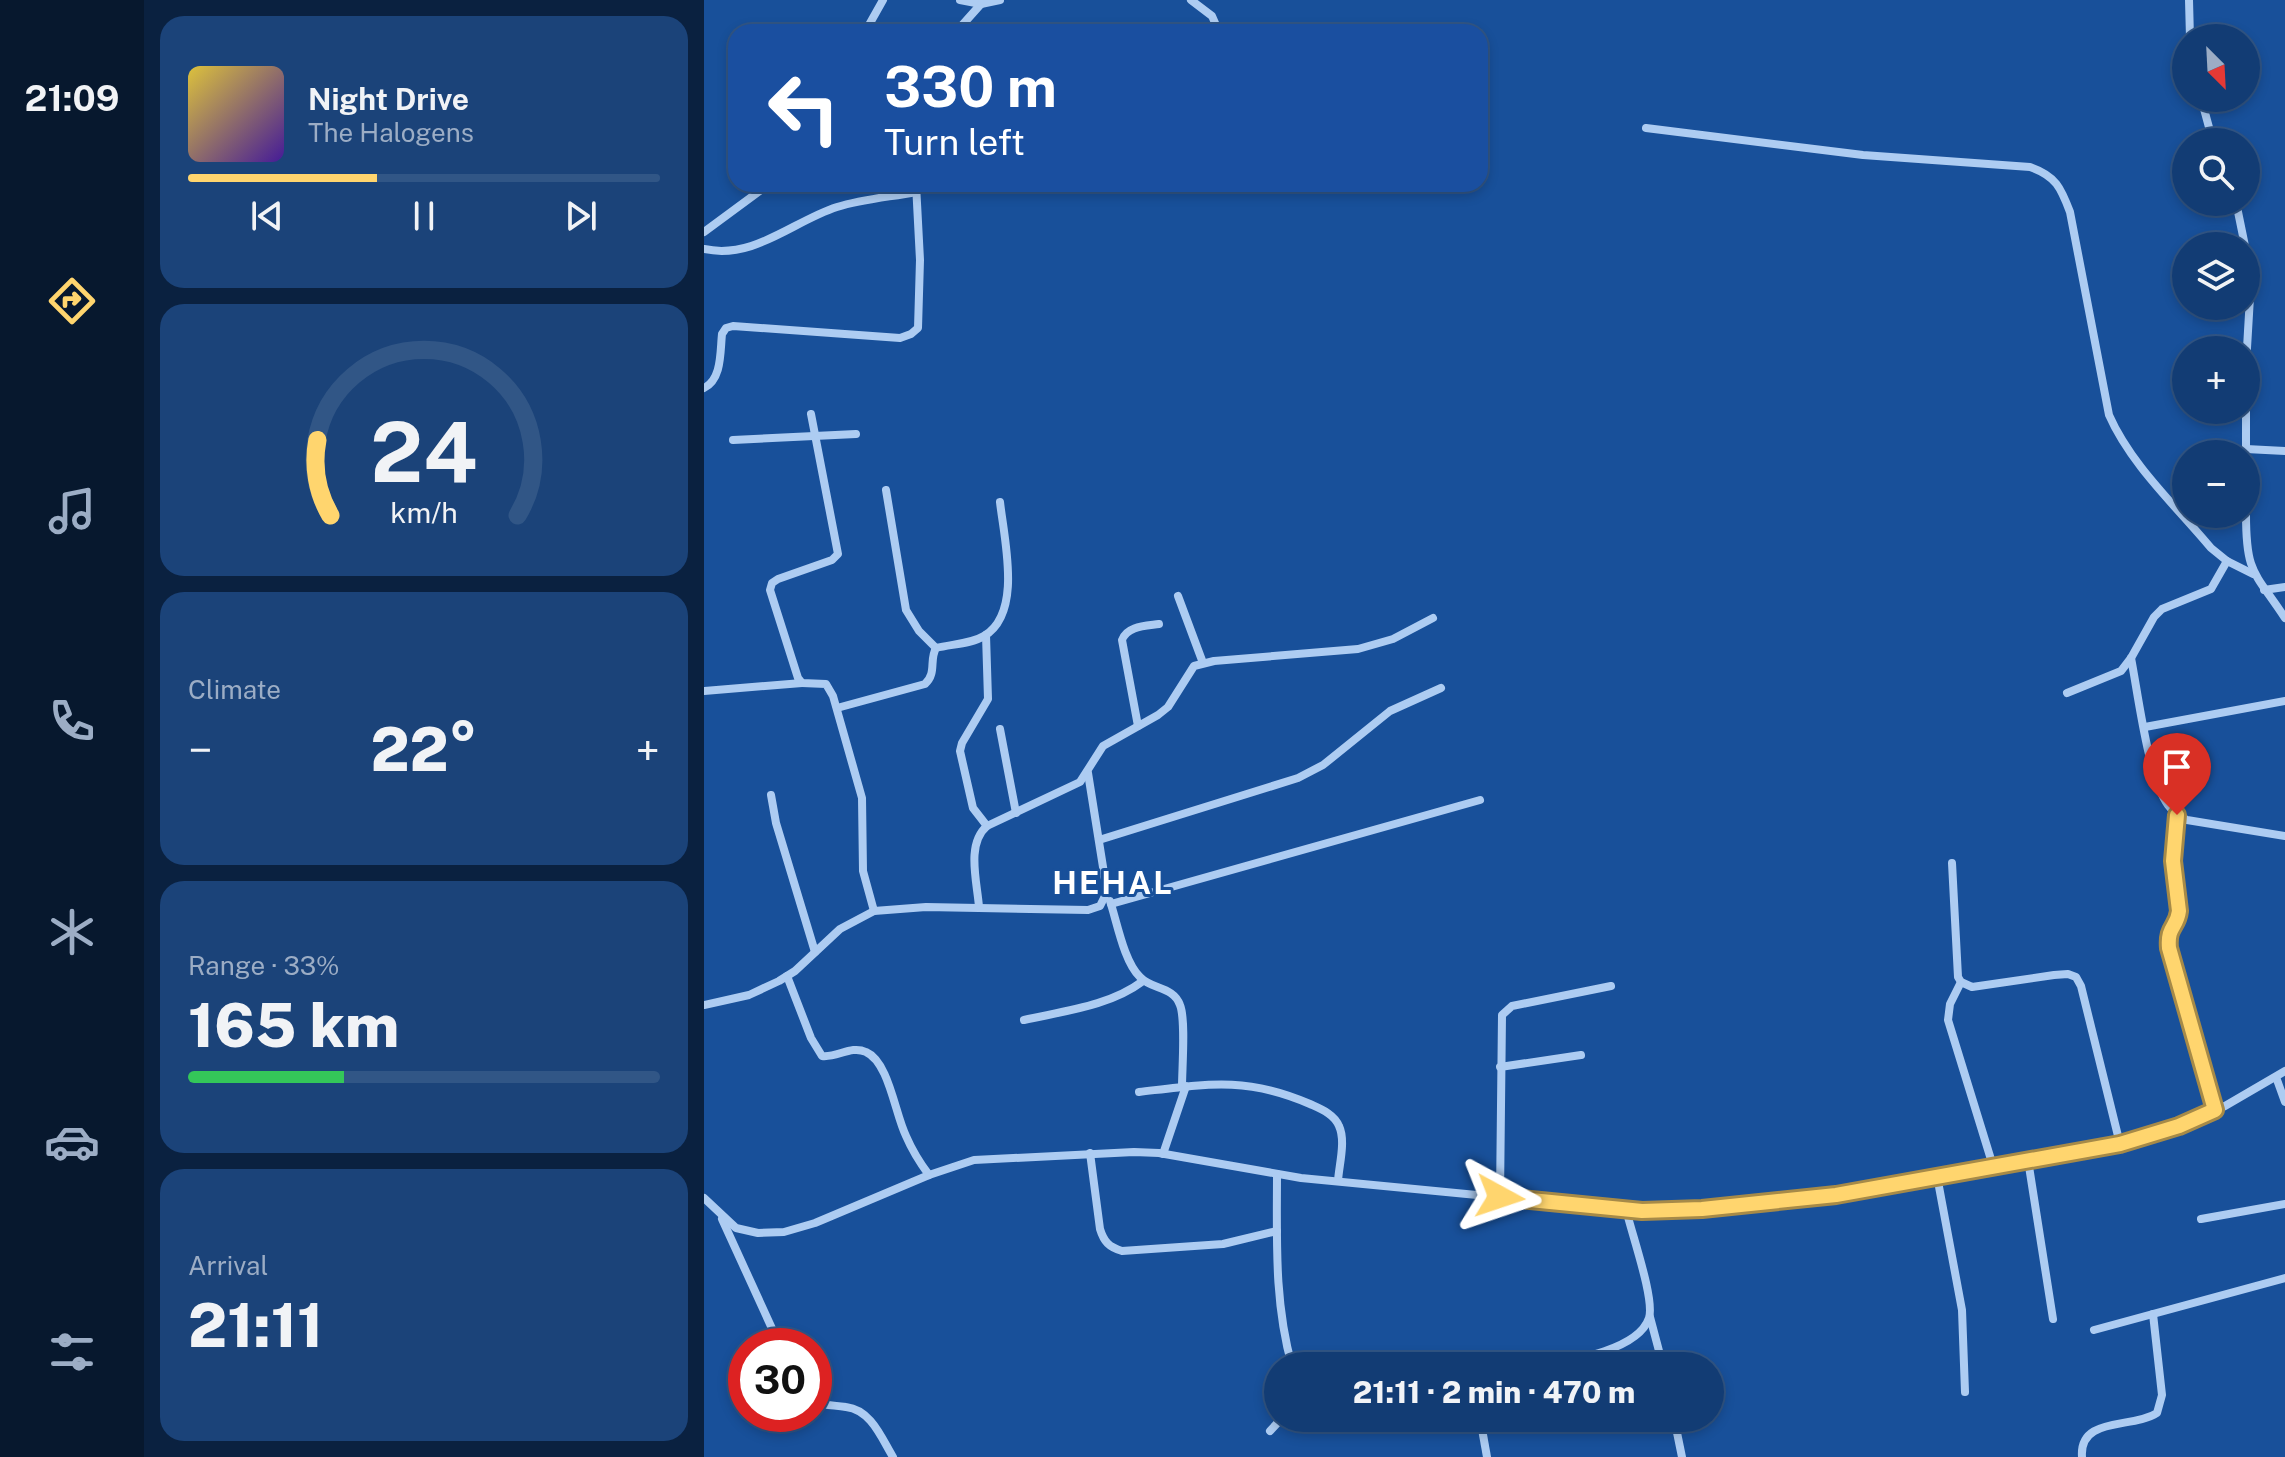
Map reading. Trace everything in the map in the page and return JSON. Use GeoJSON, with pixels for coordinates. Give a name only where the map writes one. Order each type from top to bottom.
{"type":"FeatureCollection","features":[{"type":"Feature","properties":{"kind":"street"},"geometry":{"type":"LineString","coordinates":[[870,24],[883,0]]}},
{"type":"Feature","properties":{"kind":"street"},"geometry":{"type":"LineString","coordinates":[[960,0],[981,4],[1000,0]]}},
{"type":"Feature","properties":{"kind":"street"},"geometry":{"type":"LineString","coordinates":[[1191,0],[1212,16],[1216,24]]}},
{"type":"Feature","properties":{"kind":"street"},"geometry":{"type":"LineString","coordinates":[[2189,0],[2190,24]]}},
{"type":"Feature","properties":{"kind":"street"},"geometry":{"type":"LineString","coordinates":[[963,24],[981,4]]}},
{"type":"Feature","properties":{"kind":"street"},"geometry":{"type":"LineString","coordinates":[[1646,128],[1863,155],[2030,167],[2048,174],[2062,191],[2070,212],[2109,415],[2116,432],[2129,452],[2211,548],[2227,561],[2253,574]]}},
{"type":"Feature","properties":{"kind":"street"},"geometry":{"type":"LineString","coordinates":[[704,232],[758,192]]}},
{"type":"Feature","properties":{"kind":"street"},"geometry":{"type":"LineString","coordinates":[[704,249],[722,252],[764,242],[838,207],[900,192]]}},
{"type":"Feature","properties":{"kind":"street"},"geometry":{"type":"LineString","coordinates":[[704,388],[712,384],[716,377],[722,334],[726,328],[733,326],[900,338],[918,328],[916,192]]}},
{"type":"Feature","properties":{"kind":"street"},"geometry":{"type":"LineString","coordinates":[[802,683],[770,590],[772,583],[778,579],[832,560],[838,554],[811,414]]}},
{"type":"Feature","properties":{"kind":"street"},"geometry":{"type":"LineString","coordinates":[[733,440],[856,434]]}},
{"type":"Feature","properties":{"kind":"street"},"geometry":{"type":"LineString","coordinates":[[2260,451],[2285,451]]}},
{"type":"Feature","properties":{"kind":"street"},"geometry":{"type":"LineString","coordinates":[[886,490],[906,610],[919,631],[936,648]]}},
{"type":"Feature","properties":{"kind":"street"},"geometry":{"type":"LineString","coordinates":[[837,708],[925,684],[933,673],[936,648],[986,635],[1004,614],[1009,588],[1000,502]]}},
{"type":"Feature","properties":{"kind":"street"},"geometry":{"type":"LineString","coordinates":[[2246,528],[2253,574],[2285,618]]}},
{"type":"Feature","properties":{"kind":"street"},"geometry":{"type":"LineString","coordinates":[[2067,693],[2121,671],[2154,617],[2162,609],[2211,589],[2227,561]]}},
{"type":"Feature","properties":{"kind":"street"},"geometry":{"type":"LineString","coordinates":[[2264,590],[2285,587]]}},
{"type":"Feature","properties":{"kind":"street"},"geometry":{"type":"LineString","coordinates":[[1178,596],[1203,663]]}},
{"type":"Feature","properties":{"kind":"street"},"geometry":{"type":"LineString","coordinates":[[979,907],[975,841],[980,832],[987,826],[1071,789],[1088,773],[1103,746],[1168,707],[1194,666],[1358,649],[1393,639],[1433,618]]}},
{"type":"Feature","properties":{"kind":"street"},"geometry":{"type":"LineString","coordinates":[[1138,726],[1122,640],[1124,633],[1130,630],[1159,624]]}},
{"type":"Feature","properties":{"kind":"street"},"geometry":{"type":"LineString","coordinates":[[986,635],[988,699],[960,751],[973,808],[987,826]]}},
{"type":"Feature","properties":{"kind":"street"},"geometry":{"type":"LineString","coordinates":[[2131,658],[2160,791],[2177,815],[2206,825],[2285,836]]}},
{"type":"Feature","properties":{"kind":"street"},"geometry":{"type":"LineString","coordinates":[[704,691],[802,683],[826,684],[830,688],[862,798],[863,871],[874,911]]}},
{"type":"Feature","properties":{"kind":"street"},"geometry":{"type":"LineString","coordinates":[[1099,840],[1306,775],[1390,711],[1441,688]]}},
{"type":"Feature","properties":{"kind":"street"},"geometry":{"type":"LineString","coordinates":[[2145,727],[2285,701]]}},
{"type":"Feature","properties":{"kind":"street"},"geometry":{"type":"LineString","coordinates":[[1000,729],[1016,813]]}},
{"type":"Feature","properties":{"kind":"street"},"geometry":{"type":"LineString","coordinates":[[1088,773],[1107,892],[1131,965],[1143,981],[1171,992],[1181,1007],[1184,1086],[1163,1154]]}},
{"type":"Feature","properties":{"kind":"street"},"geometry":{"type":"LineString","coordinates":[[771,795],[776,823],[815,952]]}},
{"type":"Feature","properties":{"kind":"street"},"geometry":{"type":"LineString","coordinates":[[1111,904],[1480,800]]}},
{"type":"Feature","properties":{"kind":"street"},"geometry":{"type":"LineString","coordinates":[[2177,815],[2173,861],[2179,911],[2170,928],[2169,948],[2215,1110]]}},
{"type":"Feature","properties":{"kind":"street"},"geometry":{"type":"LineString","coordinates":[[1952,863],[1958,977],[1972,987],[2054,975],[2076,977],[2081,986],[2120,1144]]}},
{"type":"Feature","properties":{"kind":"street"},"geometry":{"type":"LineString","coordinates":[[704,1005],[749,995],[787,976],[840,929],[874,911],[979,907],[1088,910],[1100,906],[1107,892]]}},
{"type":"Feature","properties":{"kind":"street"},"geometry":{"type":"LineString","coordinates":[[787,976],[822,1056],[829,1057],[854,1049],[864,1050],[874,1058],[883,1072],[904,1134],[929,1175]]}},
{"type":"Feature","properties":{"kind":"street"},"geometry":{"type":"LineString","coordinates":[[1024,1020],[1106,1001],[1143,981]]}},
{"type":"Feature","properties":{"kind":"street"},"geometry":{"type":"LineString","coordinates":[[1961,982],[1950,1004],[1948,1020],[1993,1166]]}},
{"type":"Feature","properties":{"kind":"street"},"geometry":{"type":"LineString","coordinates":[[1500,1197],[1501,1023],[1505,1010],[1611,986]]}},
{"type":"Feature","properties":{"kind":"street"},"geometry":{"type":"LineString","coordinates":[[1500,1067],[1581,1055]]}},
{"type":"Feature","properties":{"kind":"street"},"geometry":{"type":"LineString","coordinates":[[704,1198],[736,1228],[758,1233],[784,1232],[815,1223],[929,1175],[974,1160],[1090,1153],[1163,1154],[1277,1174],[1626,1209],[1702,1209],[1836,1195],[2120,1144],[2179,1126],[2285,1071]]}},
{"type":"Feature","properties":{"kind":"street"},"geometry":{"type":"LineString","coordinates":[[2276,1077],[2285,1102]]}},
{"type":"Feature","properties":{"kind":"street"},"geometry":{"type":"LineString","coordinates":[[1139,1092],[1184,1086],[1247,1084],[1289,1095],[1334,1117],[1340,1127],[1338,1181]]}},
{"type":"Feature","properties":{"kind":"street"},"geometry":{"type":"LineString","coordinates":[[1090,1153],[1100,1229],[1104,1241],[1111,1248],[1122,1251],[1204,1247],[1277,1231]]}},
{"type":"Feature","properties":{"kind":"street"},"geometry":{"type":"LineString","coordinates":[[2028,1160],[2053,1319]]}},
{"type":"Feature","properties":{"kind":"street"},"geometry":{"type":"LineString","coordinates":[[1277,1174],[1279,1305],[1289,1352]]}},
{"type":"Feature","properties":{"kind":"street"},"geometry":{"type":"LineString","coordinates":[[1937,1176],[1962,1310],[1965,1392]]}},
{"type":"Feature","properties":{"kind":"street"},"geometry":{"type":"LineString","coordinates":[[2201,1219],[2285,1204]]}},
{"type":"Feature","properties":{"kind":"street"},"geometry":{"type":"LineString","coordinates":[[1626,1209],[1650,1301],[1650,1317],[1659,1352]]}},
{"type":"Feature","properties":{"kind":"street"},"geometry":{"type":"LineString","coordinates":[[720,1215],[772,1328]]}},
{"type":"Feature","properties":{"kind":"street"},"geometry":{"type":"LineString","coordinates":[[2094,1330],[2285,1278]]}},
{"type":"Feature","properties":{"kind":"street"},"geometry":{"type":"LineString","coordinates":[[2082,1457],[2085,1435],[2094,1430],[2149,1418],[2157,1413],[2162,1395],[2153,1314]]}},
{"type":"Feature","properties":{"kind":"street"},"geometry":{"type":"LineString","coordinates":[[1602,1352],[1624,1343],[1642,1330],[1650,1317]]}},
{"type":"Feature","properties":{"kind":"street"},"geometry":{"type":"LineString","coordinates":[[832,1406],[862,1412],[874,1424],[893,1457]]}},
{"type":"Feature","properties":{"kind":"street"},"geometry":{"type":"LineString","coordinates":[[1483,1432],[1487,1457]]}},
{"type":"Feature","properties":{"kind":"street"},"geometry":{"type":"LineString","coordinates":[[1677,1432],[1682,1457]]}},
{"type":"Feature","properties":{"kind":"district","name":"HEHAL"},"geometry":{"type":"Point","coordinates":[1113,882]}},
{"type":"Feature","properties":{"kind":"route"},"geometry":{"type":"LineString","coordinates":[[1500,1197],[1642,1211],[1702,1209],[1836,1195],[2120,1144],[2179,1126],[2215,1110],[2169,948],[2170,928],[2179,911],[2173,861],[2177,815]]}}]}
